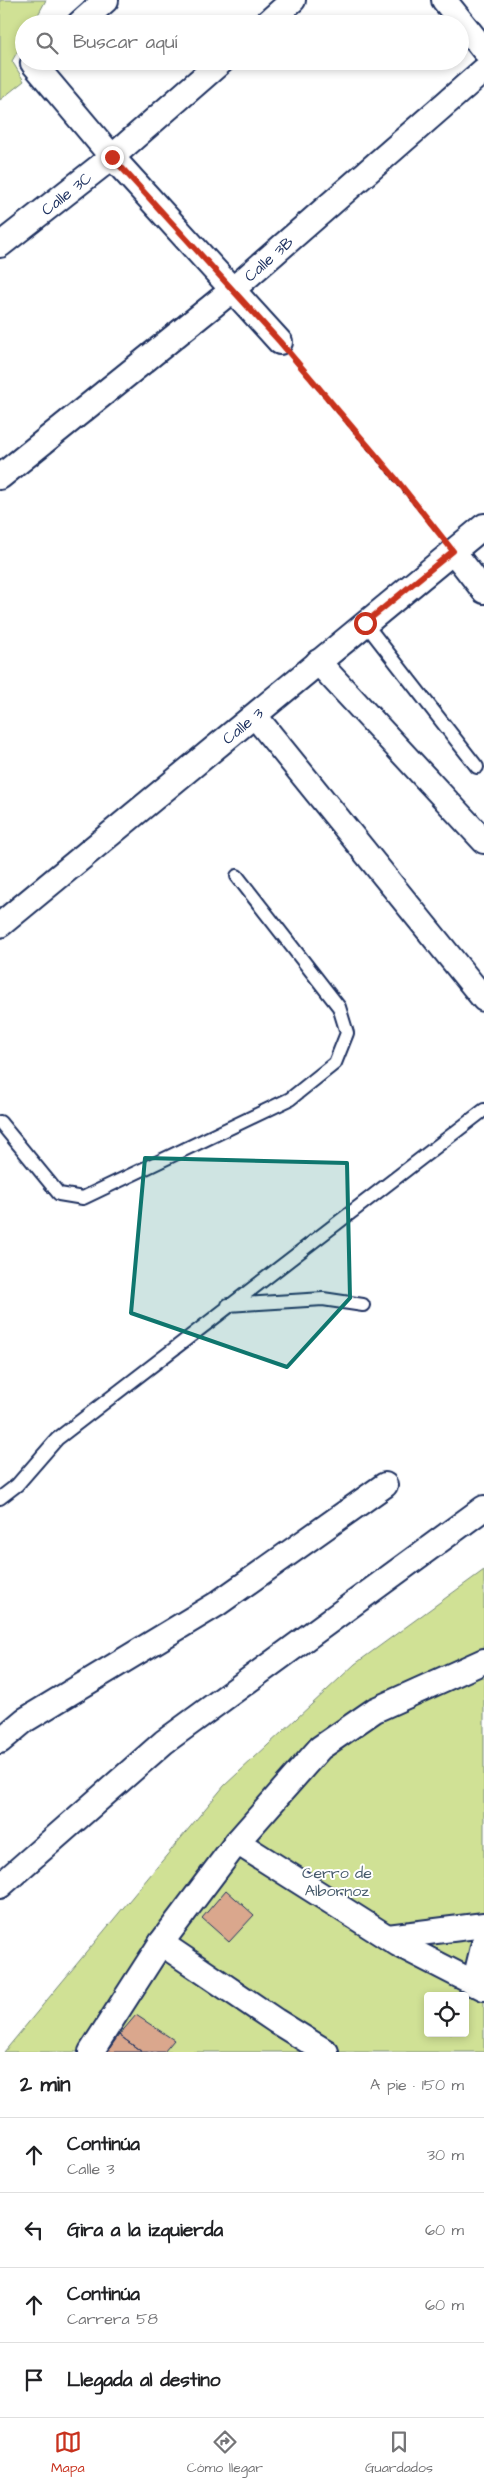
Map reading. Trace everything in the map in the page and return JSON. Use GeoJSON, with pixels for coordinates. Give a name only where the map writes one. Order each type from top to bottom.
{"type":"FeatureCollection","features":[{"type":"Feature","properties":{"kind":"street"},"geometry":{"type":"LineString","coordinates":[[88,15],[106,0]]}},
{"type":"Feature","properties":{"kind":"street"},"geometry":{"type":"LineString","coordinates":[[276,15],[293,0]]}},
{"type":"Feature","properties":{"kind":"street"},"geometry":{"type":"LineString","coordinates":[[444,0],[456,15]]}},
{"type":"Feature","properties":{"kind":"street"},"geometry":{"type":"LineString","coordinates":[[469,31],[484,50]]}},
{"type":"Feature","properties":{"kind":"street"},"geometry":{"type":"LineString","coordinates":[[39,70],[112,157],[280,342]]}},
{"type":"Feature","properties":{"kind":"street","name":"Calle 3C"},"geometry":{"type":"LineString","coordinates":[[0,246],[112,157],[212,70]]}},
{"type":"Feature","properties":{"kind":"street","name":"Calle 3B"},"geometry":{"type":"LineString","coordinates":[[0,477],[232,291],[484,70]]}},
{"type":"Feature","properties":{"kind":"street","name":"Calle 3"},"geometry":{"type":"LineString","coordinates":[[0,925],[484,526]]}},
{"type":"Feature","properties":{"kind":"street"},"geometry":{"type":"LineString","coordinates":[[453,551],[484,591]]}},
{"type":"Feature","properties":{"kind":"street"},"geometry":{"type":"LineString","coordinates":[[318,662],[484,841]]}},
{"type":"Feature","properties":{"kind":"street"},"geometry":{"type":"LineString","coordinates":[[255,716],[484,999]]}},
{"type":"Feature","properties":{"kind":"street"},"geometry":{"type":"LineString","coordinates":[[0,1741],[25,1720],[217,1604],[385,1485]]}},
{"type":"Feature","properties":{"kind":"street"},"geometry":{"type":"LineString","coordinates":[[0,1886],[164,1742],[484,1508]]}},
{"type":"Feature","properties":{"kind":"street"},"geometry":{"type":"LineString","coordinates":[[92,2052],[161,1943],[237,1842],[320,1748],[376,1710],[484,1661]]}},
{"type":"Feature","properties":{"kind":"street"},"geometry":{"type":"LineString","coordinates":[[237,1842],[388,1937],[479,1986],[484,1943]]}},
{"type":"Feature","properties":{"kind":"street"},"geometry":{"type":"LineString","coordinates":[[388,1937],[484,1926]]}},
{"type":"Feature","properties":{"kind":"street"},"geometry":{"type":"LineString","coordinates":[[161,1943],[276,2021],[326,2052]]}},
{"type":"Feature","properties":{"kind":"lane"},"geometry":{"type":"LineString","coordinates":[[365,623],[477,767]]}},
{"type":"Feature","properties":{"kind":"lane"},"geometry":{"type":"LineString","coordinates":[[0,1122],[59,1194],[83,1198],[290,1100],[335,1063],[347,1033],[339,1007],[236,876]]}},
{"type":"Feature","properties":{"kind":"lane"},"geometry":{"type":"LineString","coordinates":[[0,1498],[17,1485],[57,1439],[228,1305],[484,1110]]}},
{"type":"Feature","properties":{"kind":"lane"},"geometry":{"type":"LineString","coordinates":[[228,1305],[324,1299],[363,1305]]}},
{"type":"Feature","properties":{"kind":"path"},"geometry":{"type":"LineString","coordinates":[[280,342],[396,479],[453,551]]}},
{"type":"Feature","properties":{"kind":"highlighted area"},"geometry":{"type":"Polygon","coordinates":[[[145,1158],[347,1163],[350,1298],[287,1367],[131,1313],[145,1158]]]}},
{"type":"Feature","properties":{"kind":"green space"},"geometry":{"type":"Polygon","coordinates":[[[0,0],[46,0],[38,15],[15,15],[15,56],[12,61],[15,70],[17,70],[24,81],[0,100],[0,0]]]}},
{"type":"Feature","properties":{"kind":"green space","name":"Cerro de Albornoz"},"geometry":{"type":"Polygon","coordinates":[[[484,1570],[484,2052],[4,2052],[224,1786],[355,1664],[484,1570]]]}},
{"type":"Feature","properties":{"kind":"building"},"geometry":{"type":"Polygon","coordinates":[[[226,1890],[254,1915],[229,1942],[202,1918],[226,1890]]]}},
{"type":"Feature","properties":{"kind":"building"},"geometry":{"type":"Polygon","coordinates":[[[136,2015],[174,2040],[164,2052],[142,2052],[119,2035],[136,2015]]]}},
{"type":"Feature","properties":{"kind":"building"},"geometry":{"type":"Polygon","coordinates":[[[119,2035],[142,2052],[107,2052],[119,2035]]]}},
{"type":"Feature","properties":{"kind":"route"},"geometry":{"type":"LineString","coordinates":[[112,157],[280,342],[396,479],[453,551],[365,623]]}}]}
